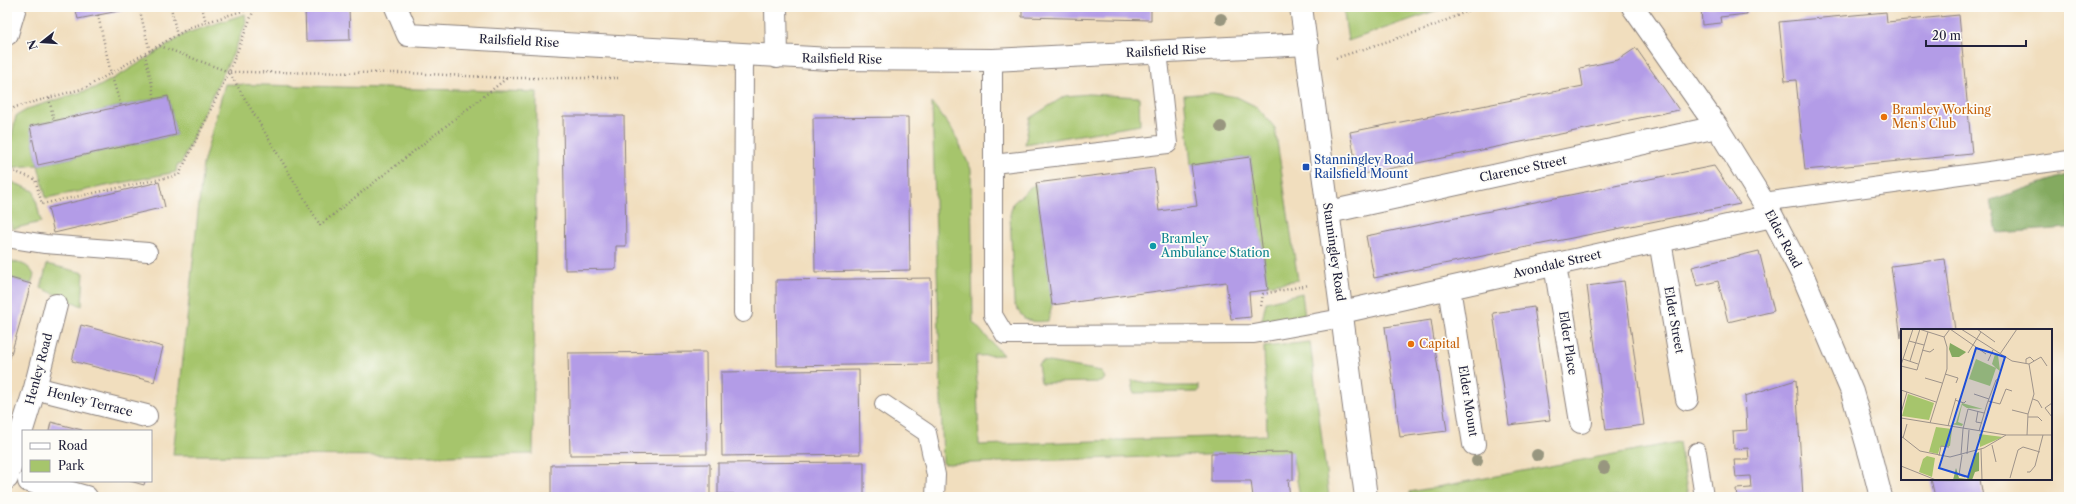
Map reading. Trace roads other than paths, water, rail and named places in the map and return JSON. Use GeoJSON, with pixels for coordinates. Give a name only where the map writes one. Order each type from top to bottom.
{"type":"FeatureCollection","features":[{"type":"Feature","properties":{"kind":"street"},"geometry":{"type":"LineString","coordinates":[[7,34],[14,7]]}},
{"type":"Feature","properties":{"kind":"street","name":"Railsfield Rise"},"geometry":{"type":"LineString","coordinates":[[396,7],[408,34],[778,57],[830,59],[993,60],[1307,44]]}},
{"type":"Feature","properties":{"kind":"street"},"geometry":{"type":"LineString","coordinates":[[776,7],[778,57]]}},
{"type":"Feature","properties":{"kind":"street","name":"Stanningley Road"},"geometry":{"type":"LineString","coordinates":[[1301,7],[1366,497]]}},
{"type":"Feature","properties":{"kind":"street","name":"Elder Road"},"geometry":{"type":"LineString","coordinates":[[1633,7],[1717,127],[1768,209],[1803,276],[1852,392],[1881,497]]}},
{"type":"Feature","properties":{"kind":"street","name":"Clarence Street"},"geometry":{"type":"LineString","coordinates":[[1329,212],[1717,127]]}},
{"type":"Feature","properties":{"kind":"street","name":"Avondale Street"},"geometry":{"type":"LineString","coordinates":[[1342,315],[1450,288],[1660,241],[1768,209]]}},
{"type":"Feature","properties":{"kind":"street","name":"Elder Street"},"geometry":{"type":"LineString","coordinates":[[1660,241],[1687,399]]}},
{"type":"Feature","properties":{"kind":"street","name":"Elder Place"},"geometry":{"type":"LineString","coordinates":[[1555,264],[1581,422]]}},
{"type":"Feature","properties":{"kind":"street","name":"Elder Mount"},"geometry":{"type":"LineString","coordinates":[[1450,288],[1474,444]]}},
{"type":"Feature","properties":{"kind":"street","name":"Henley Road"},"geometry":{"type":"LineString","coordinates":[[25,430],[56,305]]}},
{"type":"Feature","properties":{"kind":"street","name":"Henley Terrace"},"geometry":{"type":"LineString","coordinates":[[35,388],[146,416]]}},
{"type":"Feature","properties":{"kind":"street","name":"Henley Road"},"geometry":{"type":"LineString","coordinates":[[13,478],[22,441]]}},
{"type":"Feature","properties":{"kind":"street"},"geometry":{"type":"LineString","coordinates":[[33,482],[86,497]]}},
{"type":"Feature","properties":{"kind":"lane"},"geometry":{"type":"LineString","coordinates":[[993,164],[1168,144],[1158,52]]}},
{"type":"Feature","properties":{"kind":"lane"},"geometry":{"type":"LineString","coordinates":[[743,313],[744,55]]}},
{"type":"Feature","properties":{"kind":"lane"},"geometry":{"type":"LineString","coordinates":[[993,60],[992,315],[1005,335],[1254,334],[1342,315]]}},
{"type":"Feature","properties":{"kind":"lane"},"geometry":{"type":"LineString","coordinates":[[1768,209],[2069,160]]}},
{"type":"Feature","properties":{"kind":"lane"},"geometry":{"type":"LineString","coordinates":[[7,238],[45,244],[148,252]]}},
{"type":"Feature","properties":{"kind":"lane"},"geometry":{"type":"LineString","coordinates":[[884,404],[927,433],[936,475],[935,497]]}},
{"type":"Feature","properties":{"kind":"lane"},"geometry":{"type":"LineString","coordinates":[[1697,452],[1704,497]]}},
{"type":"Feature","properties":{"kind":"place","name":"Bramley Working Men's Club"},"geometry":{"type":"Point","coordinates":[1884,117]}},
{"type":"Feature","properties":{"kind":"place","name":"Stanningley Road Railsfield Mount"},"geometry":{"type":"Point","coordinates":[1306,167]}},
{"type":"Feature","properties":{"kind":"place","name":"Bramley Ambulance Station"},"geometry":{"type":"Point","coordinates":[1153,246]}},
{"type":"Feature","properties":{"kind":"place","name":"Capital"},"geometry":{"type":"Point","coordinates":[1411,344]}}]}
